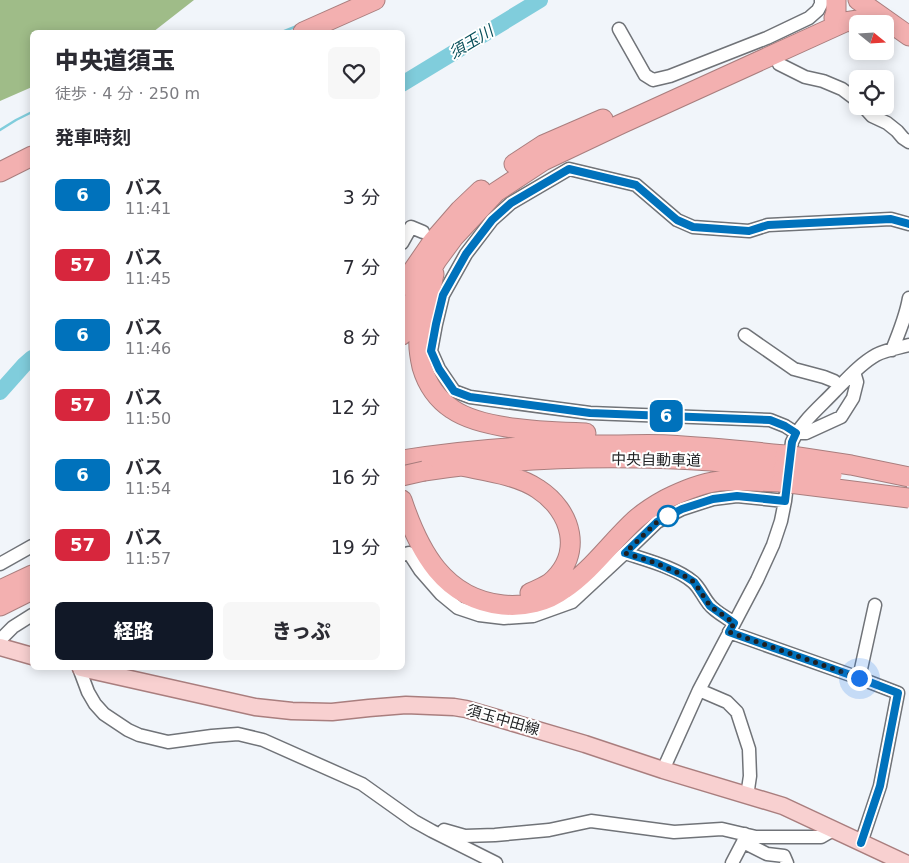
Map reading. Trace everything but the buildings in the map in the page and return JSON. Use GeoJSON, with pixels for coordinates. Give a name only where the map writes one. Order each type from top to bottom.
{"type":"FeatureCollection","features":[{"type":"Feature","properties":{"kind":"highway"},"geometry":{"type":"LineString","coordinates":[[308,30],[375,0]]}},
{"type":"Feature","properties":{"kind":"highway"},"geometry":{"type":"LineString","coordinates":[[405,326],[415,296],[437,260],[454,237],[496,192],[543,161],[619,118],[845,9],[863,15]]}},
{"type":"Feature","properties":{"kind":"highway"},"geometry":{"type":"LineString","coordinates":[[894,28],[909,36]]}},
{"type":"Feature","properties":{"kind":"highway"},"geometry":{"type":"LineString","coordinates":[[406,280],[433,241],[483,187],[543,145],[619,118]]}},
{"type":"Feature","properties":{"kind":"highway"},"geometry":{"type":"LineString","coordinates":[[0,172],[30,157]]}},
{"type":"Feature","properties":{"kind":"highway"},"geometry":{"type":"LineString","coordinates":[[437,260],[429,299],[421,323],[420,360],[432,389],[453,410],[464,416],[519,429],[624,434],[666,445]]}},
{"type":"Feature","properties":{"kind":"highway","name":"中央自動車道"},"geometry":{"type":"LineString","coordinates":[[405,473],[416,463],[506,448],[571,444],[666,445],[715,448],[783,469],[851,465],[909,476]]}},
{"type":"Feature","properties":{"kind":"highway","name":"中央自動車道"},"geometry":{"type":"LineString","coordinates":[[416,463],[462,466],[570,458],[713,461],[848,478],[909,489]]}},
{"type":"Feature","properties":{"kind":"highway"},"geometry":{"type":"LineString","coordinates":[[405,476],[424,532],[444,565],[456,575],[480,589],[502,595],[530,593],[550,583],[566,564],[571,543],[569,528],[558,506],[537,488],[526,483],[462,466]]}},
{"type":"Feature","properties":{"kind":"highway"},"geometry":{"type":"LineString","coordinates":[[405,508],[426,556],[448,582],[474,598],[512,606],[539,602],[564,590],[636,519],[650,508],[683,491],[698,486],[783,469],[909,498]]}},
{"type":"Feature","properties":{"kind":"highway"},"geometry":{"type":"LineString","coordinates":[[3,588],[30,574]]}},
{"type":"Feature","properties":{"kind":"highway"},"geometry":{"type":"LineString","coordinates":[[0,606],[30,591]]}},
{"type":"Feature","properties":{"kind":"main road"},"geometry":{"type":"LineString","coordinates":[[0,647],[30,655]]}},
{"type":"Feature","properties":{"kind":"main road","name":"須玉中田線"},"geometry":{"type":"LineString","coordinates":[[89,670],[255,707],[292,711],[332,712],[406,706],[466,709],[586,744],[663,770],[783,806],[905,863]]}},
{"type":"Feature","properties":{"kind":"street"},"geometry":{"type":"LineString","coordinates":[[619,30],[645,75],[653,80],[670,76],[767,39],[809,18],[818,10],[821,0]]}},
{"type":"Feature","properties":{"kind":"street"},"geometry":{"type":"LineString","coordinates":[[779,64],[804,77],[823,81],[842,89],[849,95]]}},
{"type":"Feature","properties":{"kind":"street"},"geometry":{"type":"LineString","coordinates":[[871,115],[887,123],[909,142]]}},
{"type":"Feature","properties":{"kind":"street"},"geometry":{"type":"LineString","coordinates":[[854,372],[857,382],[853,398],[841,418],[806,433],[796,433],[770,420],[590,413],[470,397],[454,391],[439,369],[431,351],[443,295],[466,254],[468,243],[511,203],[569,169],[636,185],[677,220],[693,227],[749,231],[768,225],[891,219],[909,224]]}},
{"type":"Feature","properties":{"kind":"street"},"geometry":{"type":"LineString","coordinates":[[405,238],[411,227],[423,232]]}},
{"type":"Feature","properties":{"kind":"street"},"geometry":{"type":"LineString","coordinates":[[892,350],[901,328],[909,298]]}},
{"type":"Feature","properties":{"kind":"street"},"geometry":{"type":"LineString","coordinates":[[745,335],[794,369],[824,377],[840,386]]}},
{"type":"Feature","properties":{"kind":"street"},"geometry":{"type":"LineString","coordinates":[[663,770],[699,690],[757,580],[773,545],[781,521],[792,442],[796,433],[866,361],[877,354],[909,345]]}},
{"type":"Feature","properties":{"kind":"street"},"geometry":{"type":"LineString","coordinates":[[405,554],[409,553],[420,570],[441,594],[458,608],[479,615],[504,618],[533,616],[572,602],[657,522],[682,509],[713,499],[737,496],[785,501]]}},
{"type":"Feature","properties":{"kind":"street"},"geometry":{"type":"LineString","coordinates":[[0,564],[30,547]]}},
{"type":"Feature","properties":{"kind":"street"},"geometry":{"type":"LineString","coordinates":[[625,553],[656,563],[694,582],[710,606],[731,628],[898,693],[880,786],[861,843]]}},
{"type":"Feature","properties":{"kind":"street"},"geometry":{"type":"LineString","coordinates":[[859,678],[875,605]]}},
{"type":"Feature","properties":{"kind":"street"},"geometry":{"type":"LineString","coordinates":[[0,640],[13,627],[30,616]]}},
{"type":"Feature","properties":{"kind":"street"},"geometry":{"type":"LineString","coordinates":[[81,670],[88,692],[95,704],[104,714],[140,736],[168,742],[238,734],[262,740],[362,784],[414,821],[496,863]]}},
{"type":"Feature","properties":{"kind":"street"},"geometry":{"type":"LineString","coordinates":[[699,690],[727,702],[737,712],[749,749],[750,776],[747,796]]}},
{"type":"Feature","properties":{"kind":"street"},"geometry":{"type":"LineString","coordinates":[[432,831],[435,827],[464,836],[495,835],[549,830],[590,821],[674,832],[722,829],[744,838],[766,854],[784,856],[787,863]]}},
{"type":"Feature","properties":{"kind":"street"},"geometry":{"type":"LineString","coordinates":[[744,838],[821,836],[833,830]]}},
{"type":"Feature","properties":{"kind":"street"},"geometry":{"type":"LineString","coordinates":[[732,863],[744,838]]}},
{"type":"Feature","properties":{"kind":"green space"},"geometry":{"type":"Polygon","coordinates":[[[0,0],[194,0],[156,30],[30,30],[30,88],[0,101],[0,0]]]}},
{"type":"Feature","properties":{"kind":"waterway","name":"須玉川"},"geometry":{"type":"LineString","coordinates":[[405,82],[540,0]]}},
{"type":"Feature","properties":{"kind":"waterway"},"geometry":{"type":"LineString","coordinates":[[287,30],[297,26]]}},
{"type":"Feature","properties":{"kind":"waterway"},"geometry":{"type":"LineString","coordinates":[[0,130],[30,113]]}},
{"type":"Feature","properties":{"kind":"waterway","name":"須玉川"},"geometry":{"type":"LineString","coordinates":[[0,392],[30,360]]}},
{"type":"Feature","properties":{"kind":"bus line","name":"6"},"geometry":{"type":"LineString","coordinates":[[861,843],[880,786],[898,693],[729,632],[734,623],[710,606],[694,582],[656,563],[625,553],[657,522],[682,509],[713,499],[737,496],[785,501],[792,442],[796,433],[770,420],[590,413],[470,397],[454,391],[439,369],[431,351],[443,295],[466,254],[492,220],[511,203],[569,169],[636,185],[677,220],[693,227],[749,231],[768,225],[891,219],[909,224]]}},
{"type":"Feature","properties":{"kind":"route"},"geometry":{"type":"LineString","coordinates":[[668,516],[670,515],[657,522],[625,553],[656,563],[694,582],[710,606],[734,623],[729,632],[859,678]]}}]}
